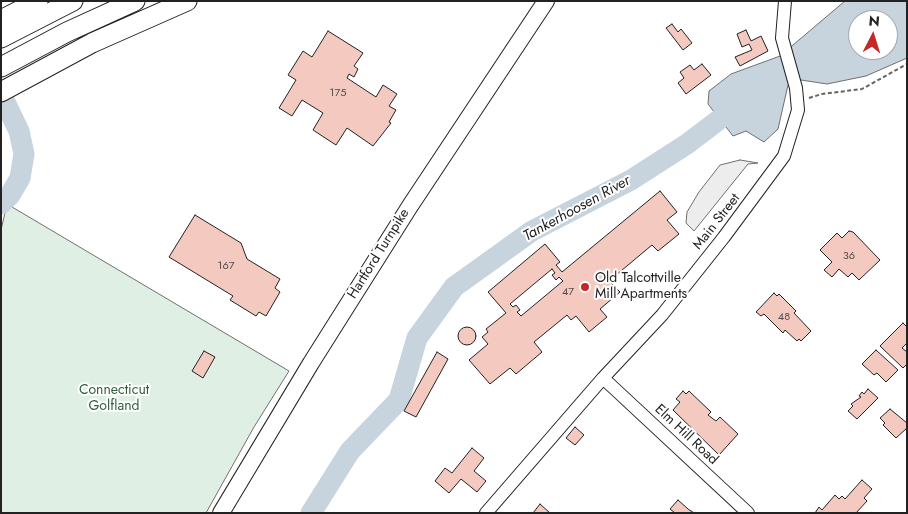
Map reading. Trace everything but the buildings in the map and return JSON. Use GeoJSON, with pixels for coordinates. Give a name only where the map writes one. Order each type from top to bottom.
{"type":"FeatureCollection","features":[{"type":"Feature","properties":{"kind":"highway"},"geometry":{"type":"LineString","coordinates":[[3,31],[38,1]]}},
{"type":"Feature","properties":{"kind":"highway"},"geometry":{"type":"LineString","coordinates":[[3,31],[74,1]]}},
{"type":"Feature","properties":{"kind":"highway"},"geometry":{"type":"LineString","coordinates":[[1,67],[74,28],[135,1]]}},
{"type":"Feature","properties":{"kind":"highway"},"geometry":{"type":"LineString","coordinates":[[1,92],[92,43],[187,1]]}},
{"type":"Feature","properties":{"kind":"main road","name":"Hartford Turnpike"},"geometry":{"type":"LineString","coordinates":[[221,513],[311,363],[410,206],[546,1]]}},
{"type":"Feature","properties":{"kind":"street","name":"Main Street"},"geometry":{"type":"LineString","coordinates":[[486,513],[603,378],[662,315],[767,181],[784,156],[798,110],[796,88],[782,38],[782,17],[785,1]]}},
{"type":"Feature","properties":{"kind":"street","name":"Elm Hill Road"},"geometry":{"type":"LineString","coordinates":[[603,378],[748,513]]}},
{"type":"Feature","properties":{"kind":"path"},"geometry":{"type":"LineString","coordinates":[[798,110],[806,107],[808,99],[822,94],[862,89],[907,64]]}},
{"type":"Feature","properties":{"kind":"green space","name":"Connecticut Golfland"},"geometry":{"type":"Polygon","coordinates":[[[7,204],[289,371],[254,427],[206,513],[1,513],[1,230],[7,204]]]}},
{"type":"Feature","properties":{"kind":"shaded area"},"geometry":{"type":"Polygon","coordinates":[[[845,1],[907,1],[907,58],[866,76],[827,84],[801,80],[788,85],[778,129],[764,142],[746,131],[733,136],[708,104],[709,91],[731,74],[780,56],[845,1]]]}},
{"type":"Feature","properties":{"kind":"shaded area"},"geometry":{"type":"Polygon","coordinates":[[[740,160],[758,163],[748,164],[694,231],[686,223],[687,212],[699,192],[720,165],[740,160]]]}},
{"type":"Feature","properties":{"kind":"waterway"},"geometry":{"type":"LineString","coordinates":[[1,94],[19,131],[24,154],[20,178],[10,195],[1,204]]}},
{"type":"Feature","properties":{"kind":"waterway","name":"Tankerhoosen River"},"geometry":{"type":"LineString","coordinates":[[311,513],[350,451],[399,400],[417,338],[454,287],[532,231],[631,180],[687,144],[741,103]]}},
{"type":"Feature","properties":{"kind":"place","name":"Old Talcottville Mill Apartments"},"geometry":{"type":"Point","coordinates":[585,287]}}]}
